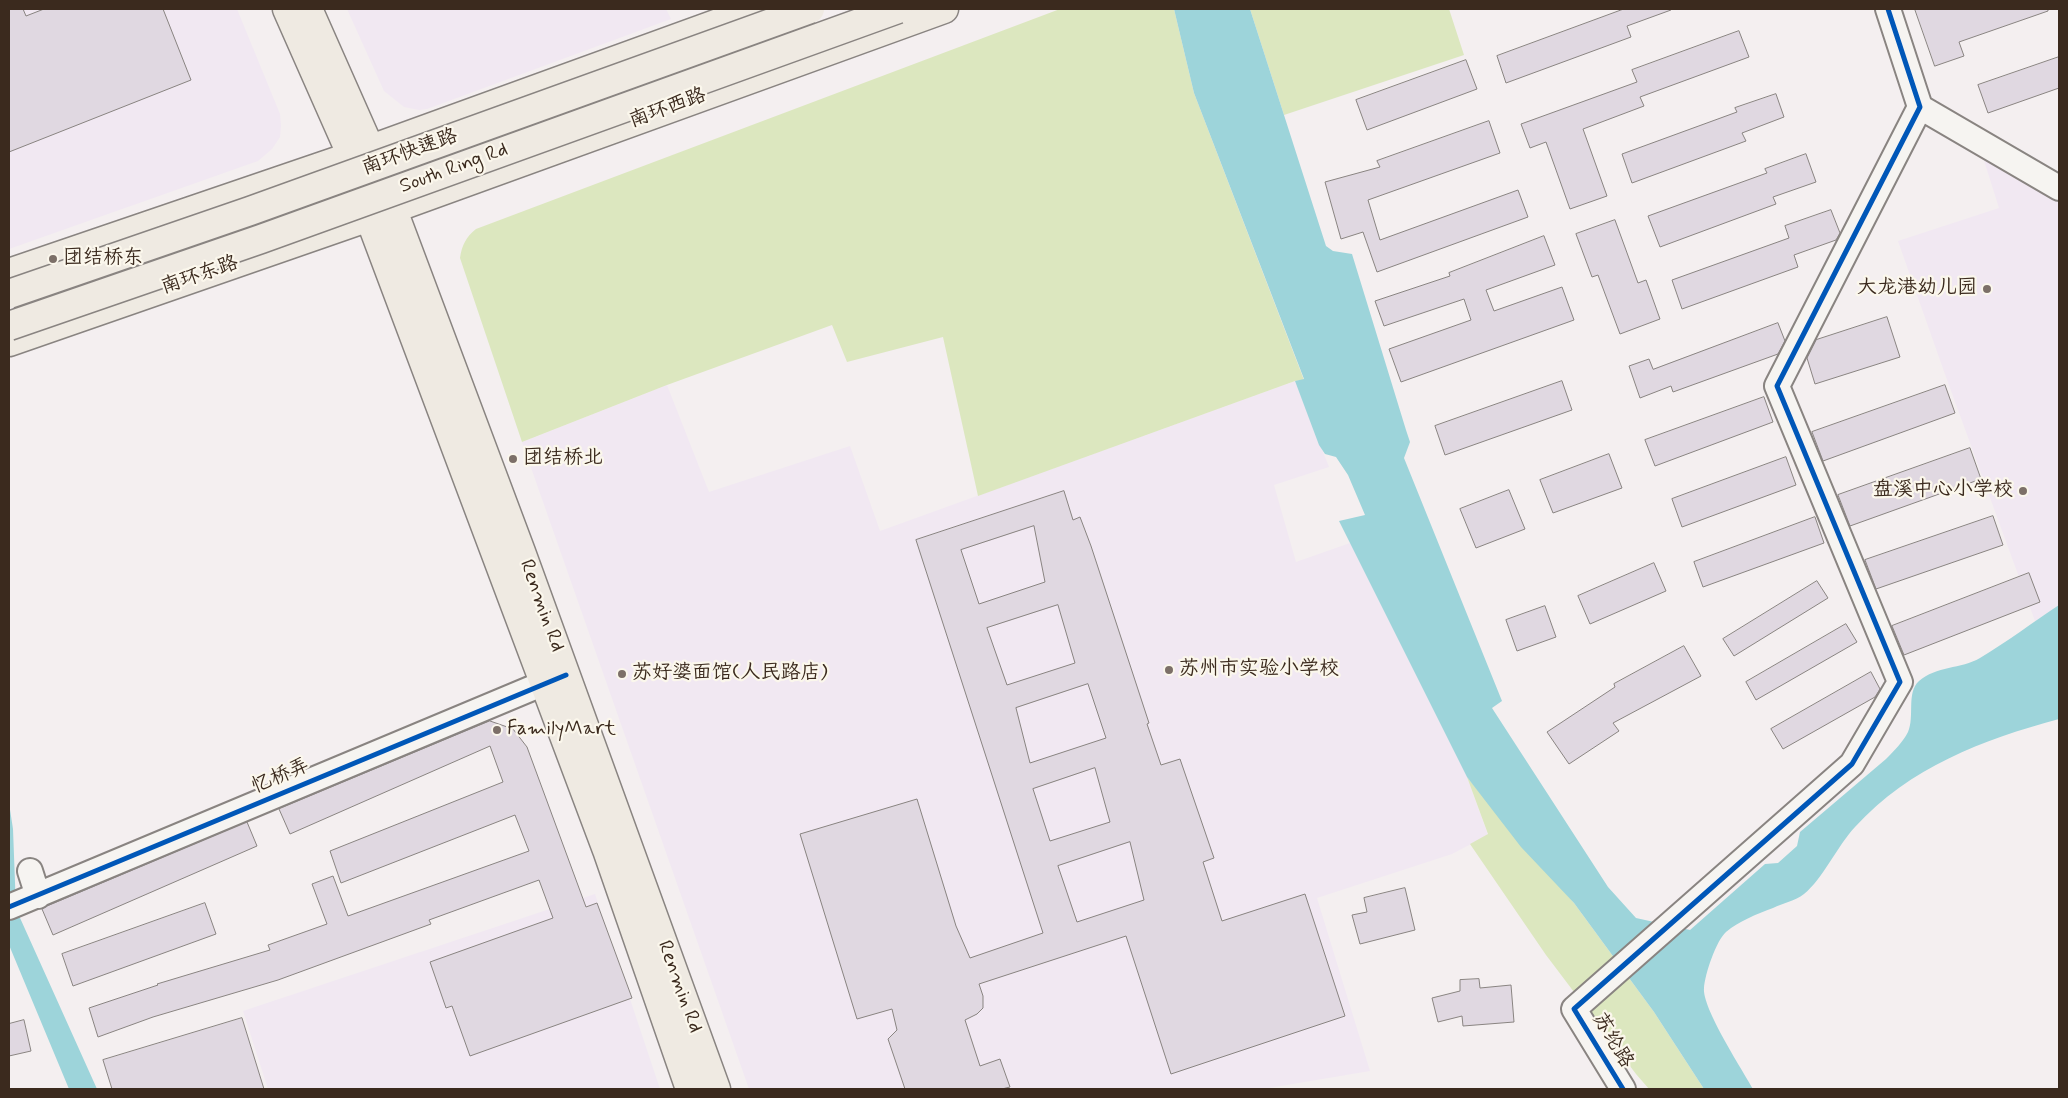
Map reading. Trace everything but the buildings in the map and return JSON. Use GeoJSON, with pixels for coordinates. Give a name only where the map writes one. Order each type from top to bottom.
{"type":"FeatureCollection","features":[{"type":"Feature","properties":{"kind":"main road"},"geometry":{"type":"LineString","coordinates":[[287,9],[361,153]]}},
{"type":"Feature","properties":{"kind":"main road"},"geometry":{"type":"LineString","coordinates":[[308,9],[361,153]]}},
{"type":"Feature","properties":{"kind":"main road"},"geometry":{"type":"LineString","coordinates":[[9,273],[361,153],[756,9]]}},
{"type":"Feature","properties":{"kind":"main road","name":"南环快速路"},"geometry":{"type":"LineString","coordinates":[[9,294],[250,211],[810,9]]}},
{"type":"Feature","properties":{"kind":"main road","name":"South Ring Rd"},"geometry":{"type":"LineString","coordinates":[[9,326],[262,239],[898,9]]}},
{"type":"Feature","properties":{"kind":"main road","name":"南环西路"},"geometry":{"type":"LineString","coordinates":[[381,213],[944,9]]}},
{"type":"Feature","properties":{"kind":"main road","name":"Renmin Rd"},"geometry":{"type":"LineString","coordinates":[[361,153],[381,213],[555,678],[716,1089]]}},
{"type":"Feature","properties":{"kind":"main road","name":"南环东路"},"geometry":{"type":"LineString","coordinates":[[9,342],[381,213]]}},
{"type":"Feature","properties":{"kind":"main road","name":"Renmin Rd"},"geometry":{"type":"LineString","coordinates":[[555,678],[607,850],[690,1089]]}},
{"type":"Feature","properties":{"kind":"street"},"geometry":{"type":"LineString","coordinates":[[1888,9],[1920,107],[2059,188]]}},
{"type":"Feature","properties":{"kind":"street","name":"苏纶路"},"geometry":{"type":"LineString","coordinates":[[1623,1089],[1574,1009],[1852,764],[1900,682],[1777,386],[1920,107]]}},
{"type":"Feature","properties":{"kind":"street","name":"忆桥弄"},"geometry":{"type":"LineString","coordinates":[[22,902],[555,678]]}},
{"type":"Feature","properties":{"kind":"street"},"geometry":{"type":"LineString","coordinates":[[22,902],[30,871]]}},
{"type":"Feature","properties":{"kind":"shaded area"},"geometry":{"type":"Polygon","coordinates":[[[9,9],[237,9],[280,114],[280,137],[272,149],[258,161],[9,249],[9,9]]]}},
{"type":"Feature","properties":{"kind":"shaded area"},"geometry":{"type":"Polygon","coordinates":[[[347,9],[666,9],[671,19],[427,109],[419,110],[404,107],[384,91],[347,9]]]}},
{"type":"Feature","properties":{"kind":"shaded area"},"geometry":{"type":"Polygon","coordinates":[[[1975,132],[2059,177],[2059,605],[2035,621],[1898,241],[1999,208],[1975,132]]]}},
{"type":"Feature","properties":{"kind":"shaded area","name":"苏州市实验小学校"},"geometry":{"type":"Polygon","coordinates":[[[1295,381],[1329,467],[1274,485],[1296,562],[1350,543],[1467,777],[1488,835],[1452,854],[1317,898],[1370,1071],[1263,1089],[749,1089],[522,442],[667,385],[709,492],[850,446],[880,531],[1295,381]]]}},
{"type":"Feature","properties":{"kind":"shaded area"},"geometry":{"type":"Polygon","coordinates":[[[595,894],[660,1089],[268,1089],[243,1011],[595,894]]]}},
{"type":"Feature","properties":{"kind":"green space"},"geometry":{"type":"Polygon","coordinates":[[[1060,9],[1174,9],[1194,93],[1304,380],[1295,381],[978,496],[943,337],[847,362],[832,325],[667,385],[522,442],[460,258],[465,242],[476,229],[1060,9]]]}},
{"type":"Feature","properties":{"kind":"green space"},"geometry":{"type":"Polygon","coordinates":[[[1250,9],[1449,9],[1464,55],[1284,115],[1250,9]]]}},
{"type":"Feature","properties":{"kind":"green space"},"geometry":{"type":"Polygon","coordinates":[[[1467,777],[1574,903],[1654,1012],[1704,1089],[1649,1089],[1636,1074],[1546,955],[1470,844],[1488,834],[1467,777]]]}},
{"type":"Feature","properties":{"kind":"water"},"geometry":{"type":"Polygon","coordinates":[[[1174,9],[1250,9],[1326,246],[1333,251],[1352,254],[1410,442],[1404,458],[1502,701],[1492,708],[1608,887],[1636,918],[1690,930],[1765,864],[1778,863],[1797,846],[1800,832],[1895,750],[1908,732],[1913,692],[1919,681],[1941,670],[1973,662],[2059,605],[2059,719],[2002,736],[1949,758],[1923,772],[1876,806],[1855,827],[1811,888],[1804,894],[1742,921],[1722,936],[1706,975],[1705,997],[1709,1009],[1732,1054],[1753,1089],[1704,1089],[1654,1012],[1574,903],[1521,847],[1467,777],[1339,521],[1365,515],[1348,475],[1336,457],[1325,454],[1319,445],[1295,381],[1304,379],[1194,93],[1174,9]]]}},
{"type":"Feature","properties":{"kind":"water"},"geometry":{"type":"Polygon","coordinates":[[[9,803],[13,829],[16,909],[97,1089],[69,1089],[9,945],[9,803]]]}},
{"type":"Feature","properties":{"kind":"cycle path"},"geometry":{"type":"LineString","coordinates":[[1623,1089],[1574,1009],[1852,764],[1900,682],[1777,386],[1920,107],[1888,9]]}},
{"type":"Feature","properties":{"kind":"cycle path"},"geometry":{"type":"LineString","coordinates":[[9,907],[566,675]]}},
{"type":"Feature","properties":{"kind":"place","name":"团结桥东"},"geometry":{"type":"Point","coordinates":[53,259]}},
{"type":"Feature","properties":{"kind":"place","name":"大龙港幼儿园"},"geometry":{"type":"Point","coordinates":[1987,289]}},
{"type":"Feature","properties":{"kind":"place","name":"团结桥北"},"geometry":{"type":"Point","coordinates":[513,459]}},
{"type":"Feature","properties":{"kind":"place","name":"盘溪中心小学校"},"geometry":{"type":"Point","coordinates":[2023,491]}},
{"type":"Feature","properties":{"kind":"place","name":"苏州市实验小学校"},"geometry":{"type":"Point","coordinates":[1169,670]}},
{"type":"Feature","properties":{"kind":"place","name":"苏好婆面馆(人民路店)"},"geometry":{"type":"Point","coordinates":[622,674]}},
{"type":"Feature","properties":{"kind":"place","name":"FamilyMart"},"geometry":{"type":"Point","coordinates":[497,730]}}]}
